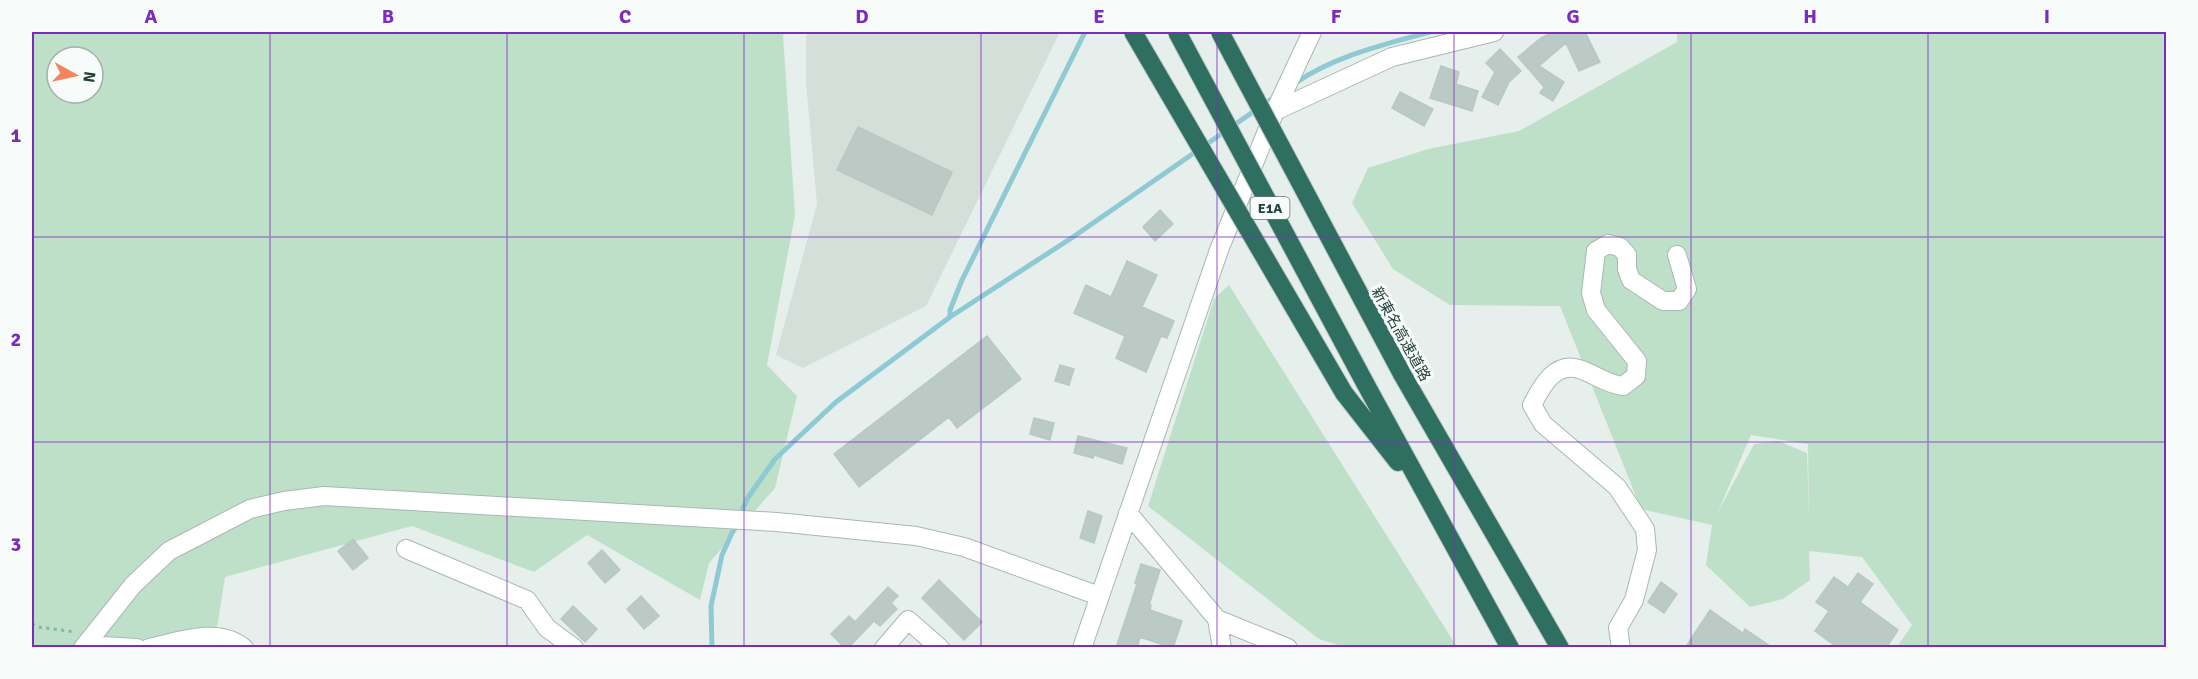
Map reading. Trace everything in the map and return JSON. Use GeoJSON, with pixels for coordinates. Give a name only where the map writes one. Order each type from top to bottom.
{"type":"FeatureCollection","features":[{"type":"Feature","properties":{"kind":"highway"},"geometry":{"type":"LineString","coordinates":[[1133,32],[1344,393],[1429,502]]}},
{"type":"Feature","properties":{"kind":"highway","name":"E1A"},"geometry":{"type":"LineString","coordinates":[[1177,32],[1429,502],[1510,648]]}},
{"type":"Feature","properties":{"kind":"highway","name":"新東名高速道路"},"geometry":{"type":"LineString","coordinates":[[1220,32],[1402,374],[1560,648]]}},
{"type":"Feature","properties":{"kind":"street"},"geometry":{"type":"LineString","coordinates":[[1083,648],[1219,250],[1275,111],[1312,32]]}},
{"type":"Feature","properties":{"kind":"street"},"geometry":{"type":"LineString","coordinates":[[1275,111],[1392,57],[1494,32]]}},
{"type":"Feature","properties":{"kind":"street"},"geometry":{"type":"LineString","coordinates":[[1621,648],[1618,628],[1634,600],[1647,550],[1645,529],[1617,487],[1543,424],[1532,405],[1544,381],[1559,370],[1577,368],[1611,385],[1623,386],[1636,376],[1637,361],[1596,310],[1591,293],[1596,251],[1608,244],[1620,247],[1627,255],[1627,269],[1631,280],[1663,302],[1679,301],[1687,289],[1677,255]]}},
{"type":"Feature","properties":{"kind":"street"},"geometry":{"type":"LineString","coordinates":[[88,642],[133,585],[169,551],[250,509],[284,501],[324,496],[777,522],[916,536],[964,547],[1099,596]]}},
{"type":"Feature","properties":{"kind":"street"},"geometry":{"type":"LineString","coordinates":[[1128,513],[1217,619],[1288,648]]}},
{"type":"Feature","properties":{"kind":"street"},"geometry":{"type":"LineString","coordinates":[[406,549],[526,600],[547,628],[574,648]]}},
{"type":"Feature","properties":{"kind":"street"},"geometry":{"type":"LineString","coordinates":[[1217,619],[1222,648]]}},
{"type":"Feature","properties":{"kind":"street"},"geometry":{"type":"LineString","coordinates":[[884,648],[908,620],[940,648]]}},
{"type":"Feature","properties":{"kind":"street"},"geometry":{"type":"LineString","coordinates":[[149,648],[207,637],[223,637],[244,648]]}},
{"type":"Feature","properties":{"kind":"street"},"geometry":{"type":"LineString","coordinates":[[88,642],[137,648]]}},
{"type":"Feature","properties":{"kind":"path"},"geometry":{"type":"LineString","coordinates":[[32,624],[88,642]]}},
{"type":"Feature","properties":{"kind":"shaded area"},"geometry":{"type":"Polygon","coordinates":[[[810,32],[1060,32],[926,306],[803,368],[776,355],[817,204],[806,83],[806,36],[810,32]]]}},
{"type":"Feature","properties":{"kind":"green space"},"geometry":{"type":"Polygon","coordinates":[[[32,32],[785,32],[783,35],[795,215],[767,365],[797,396],[775,488],[709,563],[700,600],[587,535],[534,572],[412,526],[225,577],[214,647],[32,647],[32,32]]]}},
{"type":"Feature","properties":{"kind":"green space"},"geometry":{"type":"Polygon","coordinates":[[[1677,32],[2166,32],[2166,647],[1897,647],[1912,625],[1862,557],[1809,551],[1810,580],[1783,599],[1750,607],[1706,565],[1712,525],[1641,509],[1560,306],[1450,305],[1393,269],[1352,203],[1368,168],[1428,149],[1519,131],[1677,42],[1677,32]],[[1751,435],[1717,514],[1754,444],[1778,441],[1807,453],[1809,519],[1808,444],[1751,435]]]}},
{"type":"Feature","properties":{"kind":"green space"},"geometry":{"type":"Polygon","coordinates":[[[1229,285],[1457,647],[1345,647],[1319,639],[1148,506],[1214,299],[1229,285]]]}},
{"type":"Feature","properties":{"kind":"building"},"geometry":{"type":"Polygon","coordinates":[[[1553,32],[1585,32],[1600,62],[1579,71],[1566,43],[1539,66],[1564,82],[1553,101],[1540,93],[1544,87],[1518,57],[1541,38],[1553,32]]]}},
{"type":"Feature","properties":{"kind":"building"},"geometry":{"type":"Polygon","coordinates":[[[1500,49],[1521,71],[1509,82],[1498,105],[1482,97],[1495,72],[1486,63],[1500,49]]]}},
{"type":"Feature","properties":{"kind":"building"},"geometry":{"type":"Polygon","coordinates":[[[1441,66],[1459,72],[1456,84],[1478,91],[1472,111],[1430,98],[1441,66]]]}},
{"type":"Feature","properties":{"kind":"building"},"geometry":{"type":"Polygon","coordinates":[[[1400,92],[1433,109],[1424,126],[1392,108],[1400,92]]]}},
{"type":"Feature","properties":{"kind":"building"},"geometry":{"type":"Polygon","coordinates":[[[858,127],[952,172],[932,215],[837,170],[858,127]]]}},
{"type":"Feature","properties":{"kind":"building"},"geometry":{"type":"Polygon","coordinates":[[[1160,210],[1173,224],[1155,241],[1143,227],[1160,210]]]}},
{"type":"Feature","properties":{"kind":"building"},"geometry":{"type":"Polygon","coordinates":[[[1127,261],[1157,275],[1142,307],[1174,321],[1167,338],[1161,336],[1146,372],[1116,358],[1125,336],[1074,313],[1086,285],[1111,297],[1127,261]]]}},
{"type":"Feature","properties":{"kind":"building"},"geometry":{"type":"Polygon","coordinates":[[[987,336],[1021,379],[957,428],[949,417],[859,487],[834,454],[987,336]]]}},
{"type":"Feature","properties":{"kind":"building"},"geometry":{"type":"Polygon","coordinates":[[[1060,365],[1074,369],[1069,385],[1055,381],[1060,365]]]}},
{"type":"Feature","properties":{"kind":"building"},"geometry":{"type":"Polygon","coordinates":[[[1034,418],[1054,423],[1050,440],[1030,434],[1034,418]]]}},
{"type":"Feature","properties":{"kind":"building"},"geometry":{"type":"Polygon","coordinates":[[[1078,436],[1127,448],[1122,464],[1094,455],[1093,458],[1074,453],[1078,436]]]}},
{"type":"Feature","properties":{"kind":"building"},"geometry":{"type":"Polygon","coordinates":[[[1088,511],[1102,516],[1094,543],[1080,538],[1088,511]]]}},
{"type":"Feature","properties":{"kind":"building"},"geometry":{"type":"Polygon","coordinates":[[[353,539],[368,558],[353,570],[338,551],[353,539]]]}},
{"type":"Feature","properties":{"kind":"building"},"geometry":{"type":"Polygon","coordinates":[[[602,550],[620,570],[605,583],[588,563],[602,550]]]}},
{"type":"Feature","properties":{"kind":"building"},"geometry":{"type":"Polygon","coordinates":[[[1141,564],[1160,570],[1149,605],[1151,605],[1150,610],[1182,621],[1173,648],[1140,637],[1137,648],[1116,648],[1137,584],[1135,583],[1141,564]]]}},
{"type":"Feature","properties":{"kind":"building"},"geometry":{"type":"Polygon","coordinates":[[[1858,573],[1873,584],[1860,602],[1898,630],[1886,648],[1838,648],[1815,631],[1829,611],[1816,602],[1834,577],[1848,587],[1858,573]]]}},
{"type":"Feature","properties":{"kind":"building"},"geometry":{"type":"Polygon","coordinates":[[[939,580],[982,622],[964,640],[922,598],[939,580]]]}},
{"type":"Feature","properties":{"kind":"building"},"geometry":{"type":"Polygon","coordinates":[[[1661,582],[1677,594],[1664,613],[1648,602],[1661,582]]]}},
{"type":"Feature","properties":{"kind":"building"},"geometry":{"type":"Polygon","coordinates":[[[888,587],[898,596],[891,603],[897,609],[880,626],[874,621],[848,648],[845,648],[831,634],[849,616],[855,622],[888,587]]]}},
{"type":"Feature","properties":{"kind":"building"},"geometry":{"type":"Polygon","coordinates":[[[641,596],[659,616],[644,629],[627,609],[641,596]]]}},
{"type":"Feature","properties":{"kind":"building"},"geometry":{"type":"Polygon","coordinates":[[[573,606],[597,629],[585,642],[561,619],[573,606]]]}},
{"type":"Feature","properties":{"kind":"building"},"geometry":{"type":"Polygon","coordinates":[[[1710,610],[1743,633],[1745,629],[1773,648],[1685,648],[1710,610]]]}},
{"type":"Feature","properties":{"kind":"waterway"},"geometry":{"type":"LineString","coordinates":[[950,317],[950,310],[962,280],[1085,32]]}},
{"type":"Feature","properties":{"kind":"waterway"},"geometry":{"type":"LineString","coordinates":[[1294,84],[1309,74],[1342,59],[1430,32]]}},
{"type":"Feature","properties":{"kind":"waterway"},"geometry":{"type":"LineString","coordinates":[[740,516],[747,499],[775,459],[836,402],[950,317],[1073,237],[1276,96]]}},
{"type":"Feature","properties":{"kind":"waterway"},"geometry":{"type":"LineString","coordinates":[[712,648],[711,606],[722,555],[736,524]]}}]}
